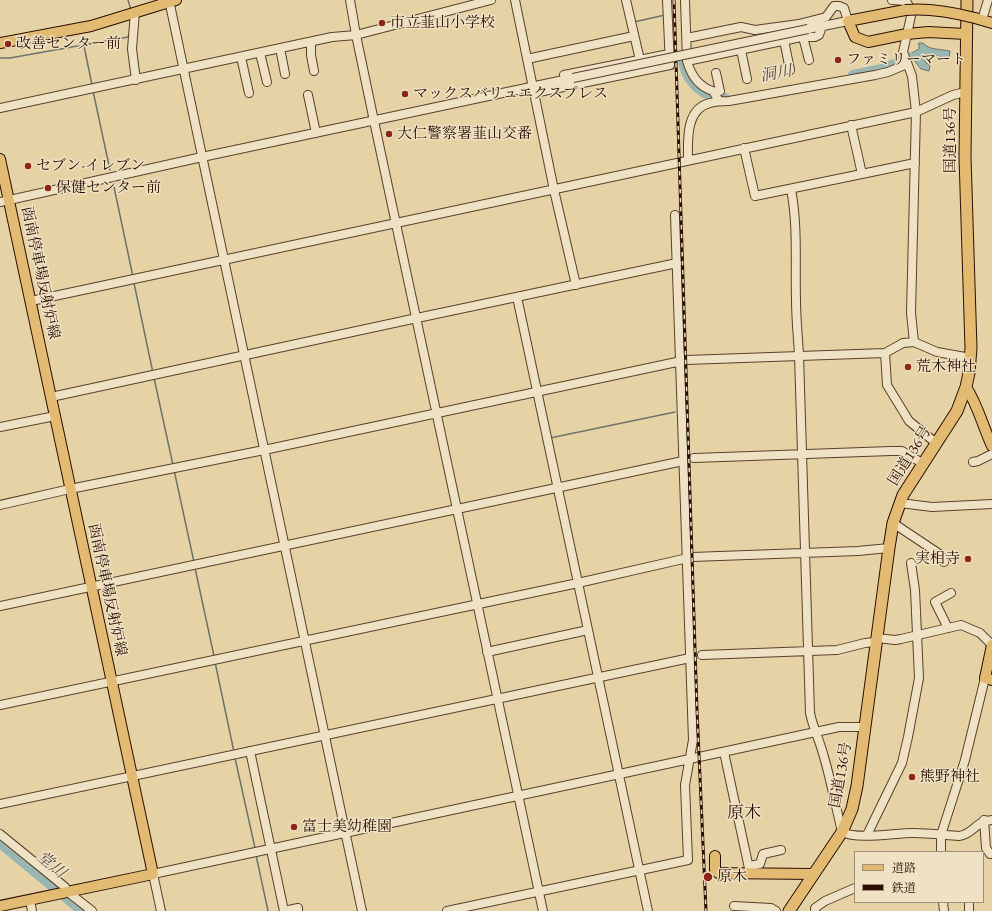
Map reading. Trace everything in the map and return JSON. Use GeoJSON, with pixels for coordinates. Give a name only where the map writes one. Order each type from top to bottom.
{"type":"FeatureCollection","features":[{"type":"Feature","properties":{"kind":"highway","name":"国道136号"},"geometry":{"type":"LineString","coordinates":[[789,911],[842,832],[850,816],[855,797],[889,548],[894,523],[906,489],[956,410],[966,387],[971,358],[965,157],[967,0]]}},
{"type":"Feature","properties":{"kind":"main road"},"geometry":{"type":"LineString","coordinates":[[0,43],[91,26],[172,1]]}},
{"type":"Feature","properties":{"kind":"main road"},"geometry":{"type":"LineString","coordinates":[[966,34],[928,32],[907,34],[865,42],[855,37],[848,21],[905,4],[985,21]]}},
{"type":"Feature","properties":{"kind":"main road","name":"函南停車場反射炉線"},"geometry":{"type":"LineString","coordinates":[[0,159],[5,201],[31,301],[153,874]]}},
{"type":"Feature","properties":{"kind":"main road"},"geometry":{"type":"LineString","coordinates":[[966,387],[975,402],[982,426],[992,444]]}},
{"type":"Feature","properties":{"kind":"main road"},"geometry":{"type":"LineString","coordinates":[[988,679],[992,645]]}},
{"type":"Feature","properties":{"kind":"main road"},"geometry":{"type":"LineString","coordinates":[[715,856],[716,872],[750,870],[814,874]]}},
{"type":"Feature","properties":{"kind":"main road"},"geometry":{"type":"LineString","coordinates":[[0,906],[153,874]]}},
{"type":"Feature","properties":{"kind":"street"},"geometry":{"type":"LineString","coordinates":[[350,0],[356,35],[417,318],[456,509],[543,911]]}},
{"type":"Feature","properties":{"kind":"street"},"geometry":{"type":"LineString","coordinates":[[0,108],[332,37],[356,35],[491,0]]}},
{"type":"Feature","properties":{"kind":"street"},"geometry":{"type":"LineString","coordinates":[[516,0],[554,190],[576,285]]}},
{"type":"Feature","properties":{"kind":"street"},"geometry":{"type":"LineString","coordinates":[[626,0],[640,60]]}},
{"type":"Feature","properties":{"kind":"street"},"geometry":{"type":"LineString","coordinates":[[5,201],[202,157],[374,121],[670,65],[667,0]]}},
{"type":"Feature","properties":{"kind":"street"},"geometry":{"type":"LineString","coordinates":[[685,0],[687,61],[691,73],[698,82],[716,97],[729,101],[888,72],[906,60]]}},
{"type":"Feature","properties":{"kind":"street"},"geometry":{"type":"LineString","coordinates":[[892,0],[909,6],[911,13],[907,34],[906,60],[914,85],[916,112],[911,306],[914,342]]}},
{"type":"Feature","properties":{"kind":"street"},"geometry":{"type":"LineString","coordinates":[[985,21],[988,0]]}},
{"type":"Feature","properties":{"kind":"street"},"geometry":{"type":"LineString","coordinates":[[172,1],[183,69],[326,735],[362,911]]}},
{"type":"Feature","properties":{"kind":"street"},"geometry":{"type":"LineString","coordinates":[[533,90],[555,82],[573,78],[848,21],[844,8],[837,6],[833,7],[826,17],[805,22],[755,30],[742,27],[687,38]]}},
{"type":"Feature","properties":{"kind":"street"},"geometry":{"type":"LineString","coordinates":[[135,12],[132,49],[136,80]]}},
{"type":"Feature","properties":{"kind":"street"},"geometry":{"type":"LineString","coordinates":[[687,61],[784,40],[815,37],[819,35],[822,26]]}},
{"type":"Feature","properties":{"kind":"street"},"geometry":{"type":"LineString","coordinates":[[527,59],[634,36]]}},
{"type":"Feature","properties":{"kind":"street"},"geometry":{"type":"LineString","coordinates":[[804,37],[808,60]]}},
{"type":"Feature","properties":{"kind":"street"},"geometry":{"type":"LineString","coordinates":[[784,40],[790,70]]}},
{"type":"Feature","properties":{"kind":"street"},"geometry":{"type":"LineString","coordinates":[[311,42],[311,55],[314,71]]}},
{"type":"Feature","properties":{"kind":"street"},"geometry":{"type":"LineString","coordinates":[[280,48],[285,74]]}},
{"type":"Feature","properties":{"kind":"street"},"geometry":{"type":"LineString","coordinates":[[741,50],[747,79]]}},
{"type":"Feature","properties":{"kind":"street"},"geometry":{"type":"LineString","coordinates":[[260,53],[267,82]]}},
{"type":"Feature","properties":{"kind":"street"},"geometry":{"type":"LineString","coordinates":[[555,82],[556,78],[558,77],[669,54]]}},
{"type":"Feature","properties":{"kind":"street"},"geometry":{"type":"LineString","coordinates":[[241,57],[249,93]]}},
{"type":"Feature","properties":{"kind":"street"},"geometry":{"type":"LineString","coordinates":[[688,160],[690,121],[696,112],[716,97],[720,91],[716,73]]}},
{"type":"Feature","properties":{"kind":"street"},"geometry":{"type":"LineString","coordinates":[[31,301],[916,112],[953,95],[966,92]]}},
{"type":"Feature","properties":{"kind":"street"},"geometry":{"type":"LineString","coordinates":[[308,95],[316,133]]}},
{"type":"Feature","properties":{"kind":"street"},"geometry":{"type":"LineString","coordinates":[[851,125],[862,174]]}},
{"type":"Feature","properties":{"kind":"street"},"geometry":{"type":"LineString","coordinates":[[744,148],[755,196],[915,163]]}},
{"type":"Feature","properties":{"kind":"street"},"geometry":{"type":"LineString","coordinates":[[791,189],[795,209],[796,299],[810,713],[813,728],[824,756],[842,832],[848,834],[867,835],[911,833],[965,835],[988,820]]}},
{"type":"Feature","properties":{"kind":"street"},"geometry":{"type":"LineString","coordinates":[[447,911],[688,860],[685,785],[693,740],[675,215]]}},
{"type":"Feature","properties":{"kind":"street"},"geometry":{"type":"LineString","coordinates":[[51,398],[677,263]]}},
{"type":"Feature","properties":{"kind":"street"},"geometry":{"type":"LineString","coordinates":[[517,297],[648,911]]}},
{"type":"Feature","properties":{"kind":"street"},"geometry":{"type":"LineString","coordinates":[[0,505],[691,359],[884,353],[903,343],[914,342],[937,352],[971,358]]}},
{"type":"Feature","properties":{"kind":"street"},"geometry":{"type":"LineString","coordinates":[[884,353],[887,385],[909,421],[936,443]]}},
{"type":"Feature","properties":{"kind":"street"},"geometry":{"type":"LineString","coordinates":[[0,427],[55,416]]}},
{"type":"Feature","properties":{"kind":"street"},"geometry":{"type":"LineString","coordinates":[[694,458],[898,451],[906,453],[922,463]]}},
{"type":"Feature","properties":{"kind":"street"},"geometry":{"type":"LineString","coordinates":[[973,462],[992,454]]}},
{"type":"Feature","properties":{"kind":"street"},"geometry":{"type":"LineString","coordinates":[[0,606],[683,461]]}},
{"type":"Feature","properties":{"kind":"street"},"geometry":{"type":"LineString","coordinates":[[900,503],[932,507],[992,504]]}},
{"type":"Feature","properties":{"kind":"street"},"geometry":{"type":"LineString","coordinates":[[894,523],[941,555],[944,562]]}},
{"type":"Feature","properties":{"kind":"street"},"geometry":{"type":"LineString","coordinates":[[0,705],[578,583],[687,558],[858,551],[889,548]]}},
{"type":"Feature","properties":{"kind":"street"},"geometry":{"type":"LineString","coordinates":[[867,835],[902,763],[919,678],[915,590],[911,563]]}},
{"type":"Feature","properties":{"kind":"street"},"geometry":{"type":"LineString","coordinates":[[948,628],[935,602],[951,593]]}},
{"type":"Feature","properties":{"kind":"street"},"geometry":{"type":"LineString","coordinates":[[702,655],[838,650],[877,640],[894,640],[917,636],[958,625],[964,626],[982,635],[992,645]]}},
{"type":"Feature","properties":{"kind":"street"},"geometry":{"type":"LineString","coordinates":[[487,652],[588,630]]}},
{"type":"Feature","properties":{"kind":"street"},"geometry":{"type":"LineString","coordinates":[[0,804],[690,658]]}},
{"type":"Feature","properties":{"kind":"street"},"geometry":{"type":"LineString","coordinates":[[941,851],[941,835],[965,760],[988,679]]}},
{"type":"Feature","properties":{"kind":"street"},"geometry":{"type":"LineString","coordinates":[[160,911],[153,874],[346,834],[844,726],[865,727]]}},
{"type":"Feature","properties":{"kind":"street"},"geometry":{"type":"LineString","coordinates":[[250,751],[284,911],[298,908],[298,911]]}},
{"type":"Feature","properties":{"kind":"street"},"geometry":{"type":"LineString","coordinates":[[724,752],[750,870],[760,864],[763,854],[781,850]]}},
{"type":"Feature","properties":{"kind":"street"},"geometry":{"type":"LineString","coordinates":[[988,820],[986,848],[990,854],[992,854]]}},
{"type":"Feature","properties":{"kind":"street"},"geometry":{"type":"LineString","coordinates":[[0,834],[92,911]]}},
{"type":"Feature","properties":{"kind":"street"},"geometry":{"type":"LineString","coordinates":[[814,911],[815,908],[825,901],[854,888]]}},
{"type":"Feature","properties":{"kind":"street"},"geometry":{"type":"LineString","coordinates":[[30,900],[32,911]]}},
{"type":"Feature","properties":{"kind":"street"},"geometry":{"type":"LineString","coordinates":[[734,906],[771,908],[776,911]]}},
{"type":"Feature","properties":{"kind":"water"},"geometry":{"type":"Polygon","coordinates":[[[919,43],[923,43],[932,48],[950,51],[949,58],[927,56],[925,61],[930,65],[929,71],[921,69],[913,59],[909,59],[899,65],[897,61],[919,49],[919,43]]]}},
{"type":"Feature","properties":{"kind":"waterway"},"geometry":{"type":"LineString","coordinates":[[128,0],[131,10]]}},
{"type":"Feature","properties":{"kind":"waterway"},"geometry":{"type":"LineString","coordinates":[[634,22],[665,15]]}},
{"type":"Feature","properties":{"kind":"waterway"},"geometry":{"type":"LineString","coordinates":[[0,58],[10,58],[128,37],[129,34]]}},
{"type":"Feature","properties":{"kind":"waterway"},"geometry":{"type":"LineString","coordinates":[[84,46],[92,85]]}},
{"type":"Feature","properties":{"kind":"waterway","name":"洞川"},"geometry":{"type":"LineString","coordinates":[[853,75],[882,69],[910,57]]}},
{"type":"Feature","properties":{"kind":"waterway","name":"洞川"},"geometry":{"type":"LineString","coordinates":[[683,58],[687,74],[696,87],[709,95],[725,98]]}},
{"type":"Feature","properties":{"kind":"waterway"},"geometry":{"type":"LineString","coordinates":[[93,91],[110,170]]}},
{"type":"Feature","properties":{"kind":"waterway"},"geometry":{"type":"LineString","coordinates":[[114,187],[133,277]]}},
{"type":"Feature","properties":{"kind":"waterway"},"geometry":{"type":"LineString","coordinates":[[134,283],[153,373]]}},
{"type":"Feature","properties":{"kind":"waterway"},"geometry":{"type":"LineString","coordinates":[[154,378],[173,465]]}},
{"type":"Feature","properties":{"kind":"waterway"},"geometry":{"type":"LineString","coordinates":[[550,438],[675,412]]}},
{"type":"Feature","properties":{"kind":"waterway"},"geometry":{"type":"LineString","coordinates":[[174,470],[194,562]]}},
{"type":"Feature","properties":{"kind":"waterway"},"geometry":{"type":"LineString","coordinates":[[195,568],[214,656]]}},
{"type":"Feature","properties":{"kind":"waterway"},"geometry":{"type":"LineString","coordinates":[[215,662],[234,752]]}},
{"type":"Feature","properties":{"kind":"waterway"},"geometry":{"type":"LineString","coordinates":[[235,758],[255,848]]}},
{"type":"Feature","properties":{"kind":"waterway","name":"堂川"},"geometry":{"type":"LineString","coordinates":[[0,843],[82,911]]}},
{"type":"Feature","properties":{"kind":"waterway"},"geometry":{"type":"LineString","coordinates":[[256,855],[268,911]]}},
{"type":"Feature","properties":{"kind":"railway"},"geometry":{"type":"LineString","coordinates":[[674,0],[697,710],[706,911]]}},
{"type":"Feature","properties":{"kind":"place","name":"市立韮山小学校"},"geometry":{"type":"Point","coordinates":[382,23]}},
{"type":"Feature","properties":{"kind":"place","name":"改善センター前"},"geometry":{"type":"Point","coordinates":[8,44]}},
{"type":"Feature","properties":{"kind":"place","name":"ファミリーマート"},"geometry":{"type":"Point","coordinates":[838,60]}},
{"type":"Feature","properties":{"kind":"place","name":"マックスバリュエクスプレス"},"geometry":{"type":"Point","coordinates":[405,94]}},
{"type":"Feature","properties":{"kind":"place","name":"大仁警察署韮山交番"},"geometry":{"type":"Point","coordinates":[389,134]}},
{"type":"Feature","properties":{"kind":"place","name":"セブン-イレブン"},"geometry":{"type":"Point","coordinates":[28,166]}},
{"type":"Feature","properties":{"kind":"place","name":"保健センター前"},"geometry":{"type":"Point","coordinates":[48,188]}},
{"type":"Feature","properties":{"kind":"place","name":"荒木神社"},"geometry":{"type":"Point","coordinates":[908,367]}},
{"type":"Feature","properties":{"kind":"place","name":"実相寺"},"geometry":{"type":"Point","coordinates":[968,559]}},
{"type":"Feature","properties":{"kind":"place","name":"熊野神社"},"geometry":{"type":"Point","coordinates":[912,777]}},
{"type":"Feature","properties":{"kind":"place","name":"富士美幼稚園"},"geometry":{"type":"Point","coordinates":[294,827]}},
{"type":"Feature","properties":{"kind":"place","name":"原木"},"geometry":{"type":"Point","coordinates":[708,877]}},
{"type":"Feature","properties":{"kind":"district","name":"原木"},"geometry":{"type":"Point","coordinates":[744,813]}}]}
